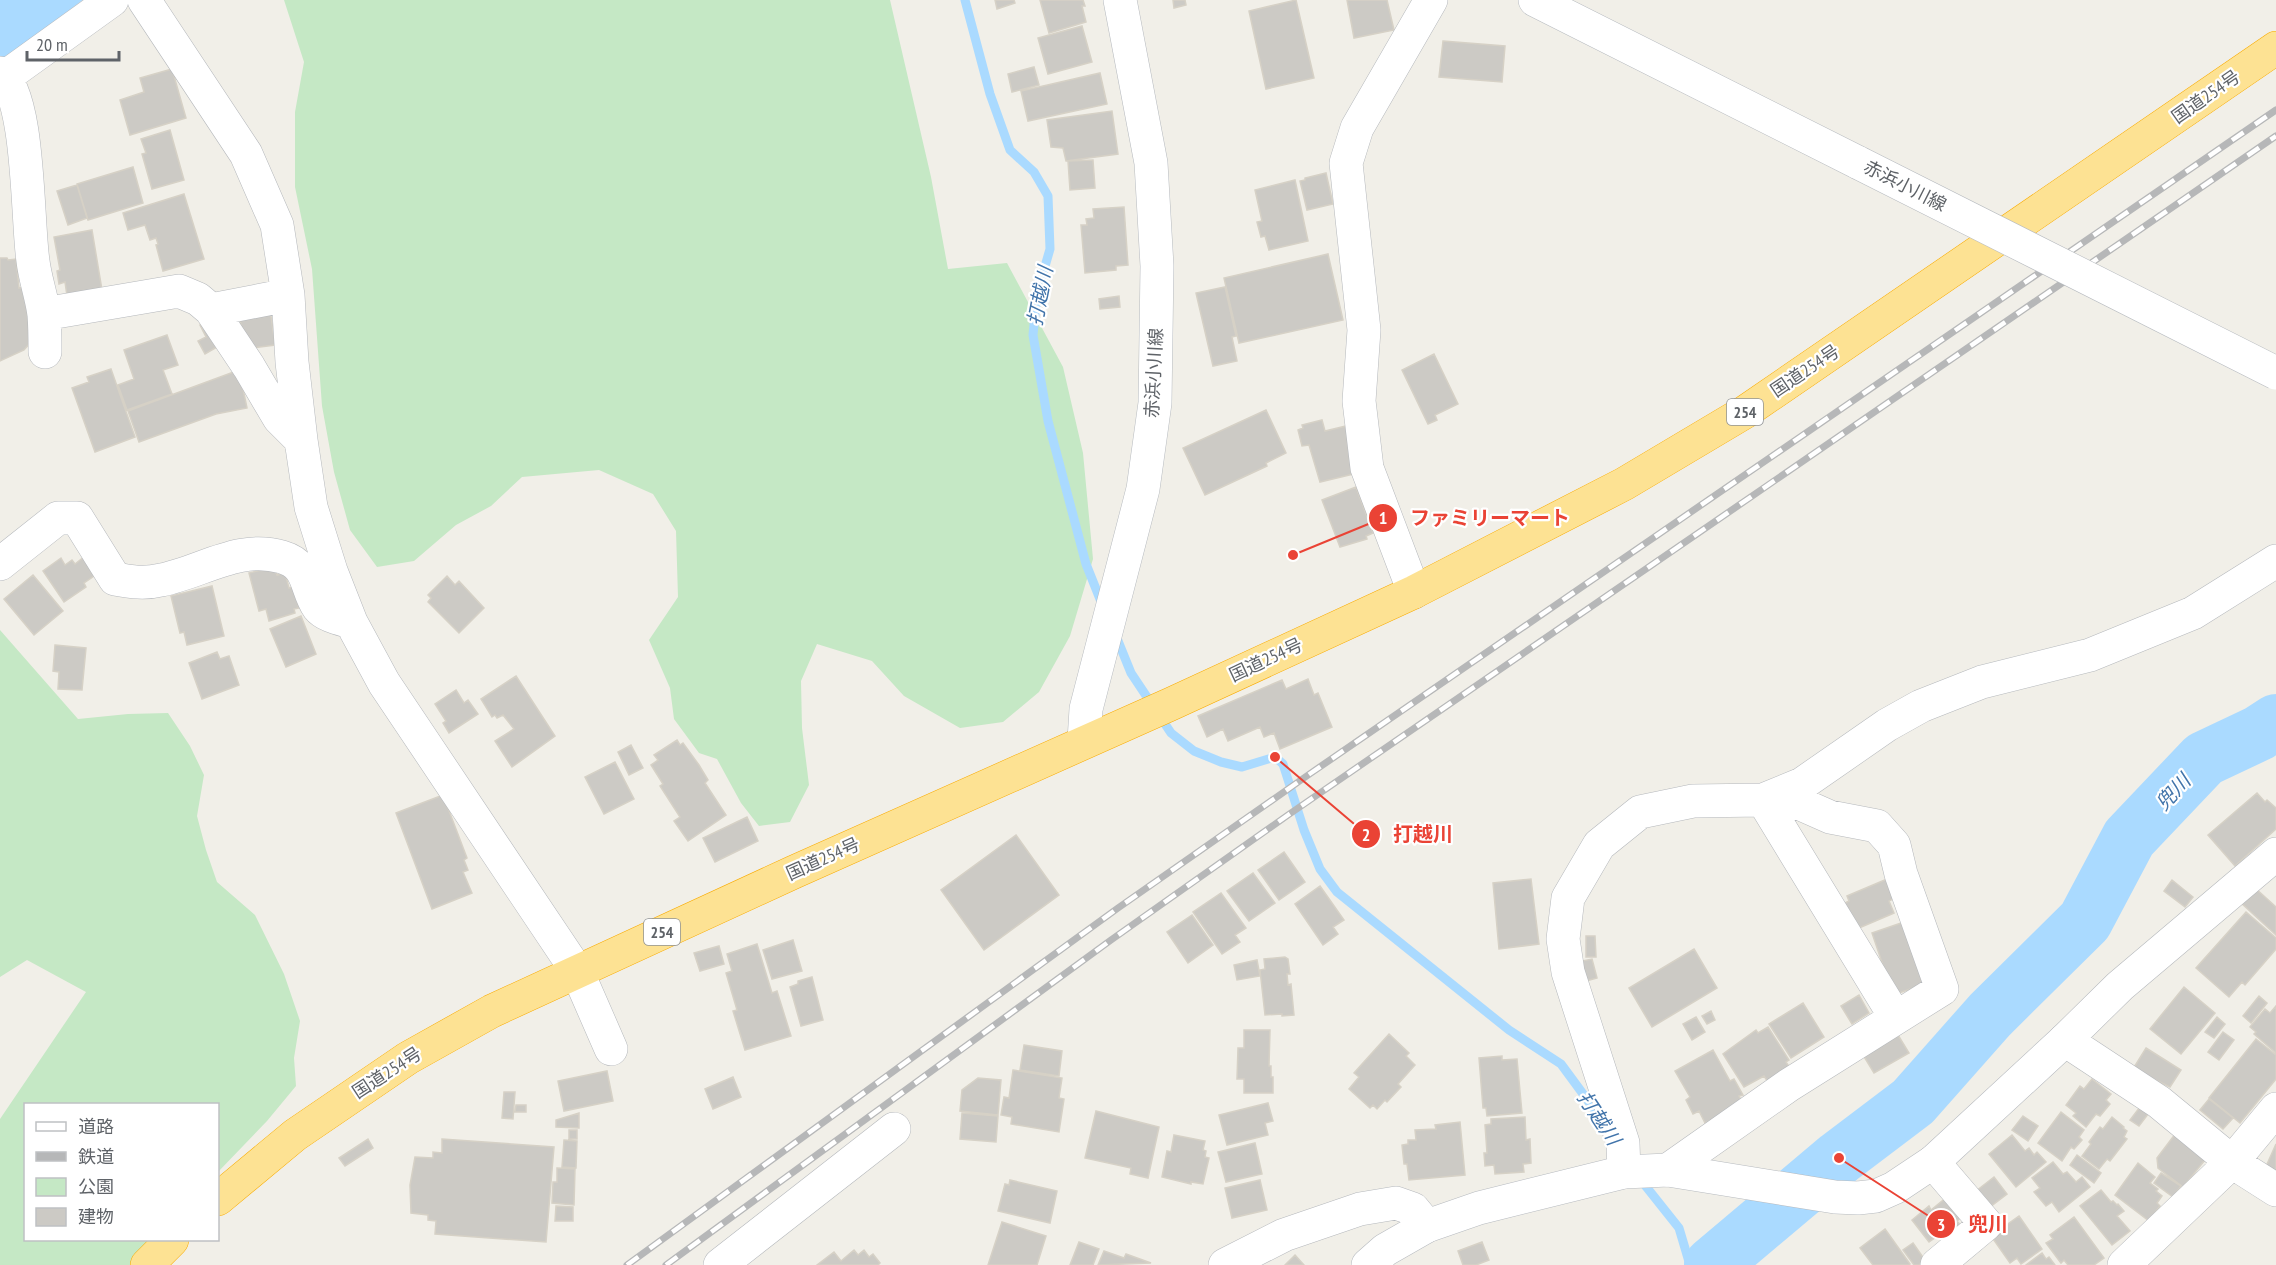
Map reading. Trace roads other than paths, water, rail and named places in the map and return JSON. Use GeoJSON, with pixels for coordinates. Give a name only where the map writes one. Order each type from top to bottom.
{"type":"FeatureCollection","features":[{"type":"Feature","properties":{"kind":"highway","name":"国道254号"},"geometry":{"type":"LineString","coordinates":[[219,1198],[295,1135],[408,1058],[492,1011],[1084,741],[1172,704],[1414,592],[1624,484],[1745,412],[2276,48]]}},
{"type":"Feature","properties":{"kind":"highway"},"geometry":{"type":"LineString","coordinates":[[147,1265],[170,1241]]}},
{"type":"Feature","properties":{"kind":"street"},"geometry":{"type":"LineString","coordinates":[[45,351],[44,314],[33,261],[24,138],[14,98],[2,75],[112,0]]}},
{"type":"Feature","properties":{"kind":"street"},"geometry":{"type":"LineString","coordinates":[[144,0],[246,154],[277,225],[288,295],[292,362],[311,507],[331,571],[351,622],[384,683],[577,971],[611,1049]]}},
{"type":"Feature","properties":{"kind":"street","name":"赤浜小川線"},"geometry":{"type":"LineString","coordinates":[[1084,741],[1086,709],[1143,489],[1155,403],[1157,266],[1151,163],[1120,0]]}},
{"type":"Feature","properties":{"kind":"street"},"geometry":{"type":"LineString","coordinates":[[1414,592],[1367,468],[1359,401],[1364,330],[1347,163],[1357,128],[1431,0]]}},
{"type":"Feature","properties":{"kind":"street","name":"赤浜小川線"},"geometry":{"type":"LineString","coordinates":[[1535,0],[2276,373]]}},
{"type":"Feature","properties":{"kind":"street"},"geometry":{"type":"LineString","coordinates":[[44,314],[179,291],[198,299],[211,310],[279,418],[301,440]]}},
{"type":"Feature","properties":{"kind":"street"},"geometry":{"type":"LineString","coordinates":[[211,310],[288,295]]}},
{"type":"Feature","properties":{"kind":"street"},"geometry":{"type":"LineString","coordinates":[[0,564],[58,518],[77,518],[115,579],[136,583],[162,580],[220,560],[255,552],[283,557],[298,566],[309,582],[319,608],[335,618],[351,622]]}},
{"type":"Feature","properties":{"kind":"street"},"geometry":{"type":"LineString","coordinates":[[1624,1172],[1623,1143],[1568,972],[1563,939],[1568,898],[1599,845],[1640,812],[1693,801],[1770,797],[1802,784],[1887,725],[1921,706],[1982,682],[2090,656],[2193,614],[2276,561]]}},
{"type":"Feature","properties":{"kind":"street"},"geometry":{"type":"LineString","coordinates":[[1770,797],[1896,1018]]}},
{"type":"Feature","properties":{"kind":"street"},"geometry":{"type":"LineString","coordinates":[[1668,1170],[1789,1085],[1942,989],[1901,874],[1894,845],[1877,826],[1830,817],[1770,797]]}},
{"type":"Feature","properties":{"kind":"street"},"geometry":{"type":"LineString","coordinates":[[1368,1265],[1385,1250],[1427,1226],[1479,1208],[1624,1172],[1668,1170],[1835,1197],[1876,1196],[1894,1188],[1934,1162],[2120,986],[2276,854]]}},
{"type":"Feature","properties":{"kind":"street"},"geometry":{"type":"LineString","coordinates":[[2065,1040],[2159,1102],[2232,1162],[2276,1190]]}},
{"type":"Feature","properties":{"kind":"street"},"geometry":{"type":"LineString","coordinates":[[2124,1265],[2232,1162],[2276,1109]]}},
{"type":"Feature","properties":{"kind":"street"},"geometry":{"type":"LineString","coordinates":[[734,1261],[894,1130]]}},
{"type":"Feature","properties":{"kind":"street"},"geometry":{"type":"LineString","coordinates":[[1934,1162],[1986,1224],[1937,1265]]}},
{"type":"Feature","properties":{"kind":"street"},"geometry":{"type":"LineString","coordinates":[[1225,1265],[1284,1235],[1360,1209],[1396,1203],[1413,1209],[1427,1226]]}},
{"type":"Feature","properties":{"kind":"water"},"geometry":{"type":"Polygon","coordinates":[[[0,0],[83,0],[2,60],[0,59],[0,0]]]}},
{"type":"Feature","properties":{"kind":"waterway","name":"打越川"},"geometry":{"type":"LineString","coordinates":[[965,0],[990,94],[1010,150],[1034,172],[1048,196],[1050,249],[1037,294],[1033,335],[1048,421],[1086,564],[1102,604]]}},
{"type":"Feature","properties":{"kind":"waterway","name":"打越川"},"geometry":{"type":"LineString","coordinates":[[1116,636],[1131,673],[1171,733],[1194,751],[1221,762],[1242,767],[1275,757],[1283,764],[1304,830],[1320,869],[1337,892],[1509,1030],[1561,1064],[1600,1117]]}},
{"type":"Feature","properties":{"kind":"waterway","name":"兜川"},"geometry":{"type":"LineString","coordinates":[[1712,1265],[1839,1158],[1913,1102],[1990,1015],[2085,921],[2129,838],[2204,759],[2259,733],[2276,722]]}},
{"type":"Feature","properties":{"kind":"waterway","name":"打越川"},"geometry":{"type":"LineString","coordinates":[[1640,1179],[1679,1228],[1690,1265]]}},
{"type":"Feature","properties":{"kind":"railway"},"geometry":{"type":"LineString","coordinates":[[627,1265],[1118,908],[2276,110]]}},
{"type":"Feature","properties":{"kind":"railway"},"geometry":{"type":"LineString","coordinates":[[666,1265],[1111,940],[1288,815],[2276,136]]}},
{"type":"Feature","properties":{"kind":"place","name":"ファミリーマート"},"geometry":{"type":"Point","coordinates":[1293,555]}},
{"type":"Feature","properties":{"kind":"place","name":"打越川"},"geometry":{"type":"Point","coordinates":[1275,757]}},
{"type":"Feature","properties":{"kind":"place","name":"兜川"},"geometry":{"type":"Point","coordinates":[1839,1158]}}]}
